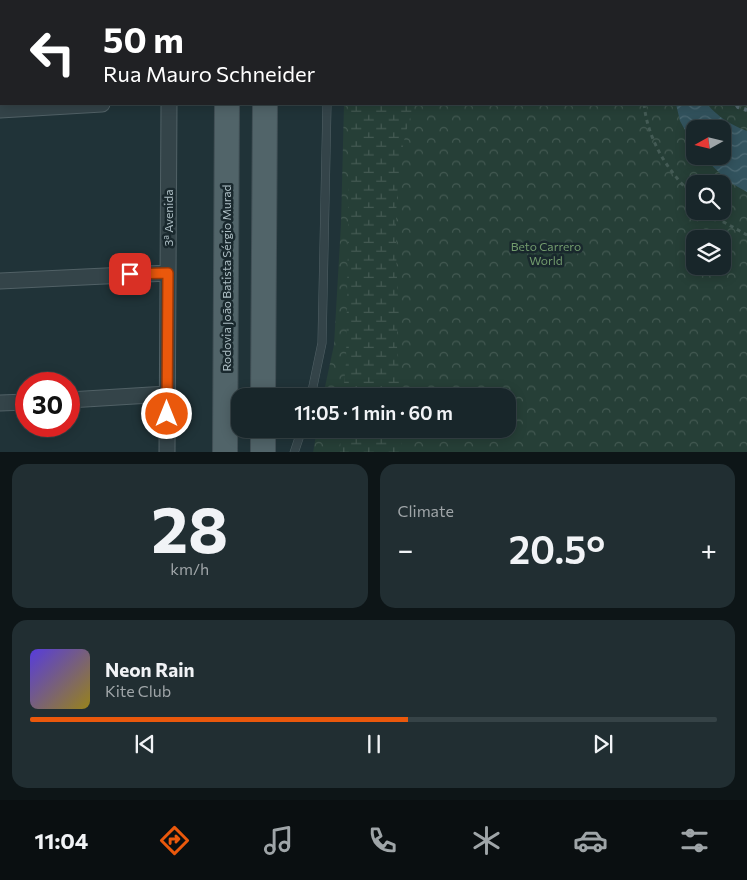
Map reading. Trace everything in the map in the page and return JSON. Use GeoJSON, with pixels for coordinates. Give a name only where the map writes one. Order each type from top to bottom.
{"type":"FeatureCollection","features":[{"type":"Feature","properties":{"kind":"main road","name":"Rodovia João Batista Sérgio Murad"},"geometry":{"type":"LineString","coordinates":[[225,452],[227,105]]}},
{"type":"Feature","properties":{"kind":"main road"},"geometry":{"type":"LineString","coordinates":[[263,388],[265,105]]}},
{"type":"Feature","properties":{"kind":"main road"},"geometry":{"type":"LineString","coordinates":[[263,438],[263,452]]}},
{"type":"Feature","properties":{"kind":"street"},"geometry":{"type":"LineString","coordinates":[[0,110],[85,105]]}},
{"type":"Feature","properties":{"kind":"street","name":"3ª Avenida"},"geometry":{"type":"LineString","coordinates":[[166,452],[169,105]]}},
{"type":"Feature","properties":{"kind":"street"},"geometry":{"type":"LineString","coordinates":[[0,281],[168,273]]}},
{"type":"Feature","properties":{"kind":"street"},"geometry":{"type":"LineString","coordinates":[[80,399],[167,394]]}},
{"type":"Feature","properties":{"kind":"street"},"geometry":{"type":"LineString","coordinates":[[0,403],[15,402]]}},
{"type":"Feature","properties":{"kind":"lane"},"geometry":{"type":"LineString","coordinates":[[313,388],[322,343],[327,105]]}},
{"type":"Feature","properties":{"kind":"lane"},"geometry":{"type":"LineString","coordinates":[[294,452],[299,438]]}},
{"type":"Feature","properties":{"kind":"path"},"geometry":{"type":"LineString","coordinates":[[644,105],[649,132],[663,161],[686,187]]}},
{"type":"Feature","properties":{"kind":"path"},"geometry":{"type":"LineString","coordinates":[[720,220],[747,235]]}},
{"type":"Feature","properties":{"kind":"green space","name":"Beto Carrero World"},"geometry":{"type":"Polygon","coordinates":[[[344,105],[747,105],[747,452],[313,452],[316,438],[516,438],[516,388],[325,388],[334,345],[341,224],[344,105]]]}},
{"type":"Feature","properties":{"kind":"green space"},"geometry":{"type":"Polygon","coordinates":[[[350,105],[415,105],[407,127],[402,153],[396,208],[396,264],[399,316],[397,346],[402,388],[344,388],[346,362],[350,105]]]}},
{"type":"Feature","properties":{"kind":"green space"},"geometry":{"type":"Polygon","coordinates":[[[341,438],[402,438],[401,452],[340,452],[341,438]]]}},
{"type":"Feature","properties":{"kind":"water"},"geometry":{"type":"Polygon","coordinates":[[[676,105],[708,105],[725,120],[686,120],[686,132],[680,121],[676,105]]]}},
{"type":"Feature","properties":{"kind":"water"},"geometry":{"type":"Polygon","coordinates":[[[731,123],[747,131],[747,192],[731,183],[731,175],[722,175],[711,165],[731,165],[731,123]]]}},
{"type":"Feature","properties":{"kind":"railway"},"geometry":{"type":"LineString","coordinates":[[737,105],[747,110]]}},
{"type":"Feature","properties":{"kind":"route"},"geometry":{"type":"LineString","coordinates":[[130,274],[168,273],[167,414]]}}]}
